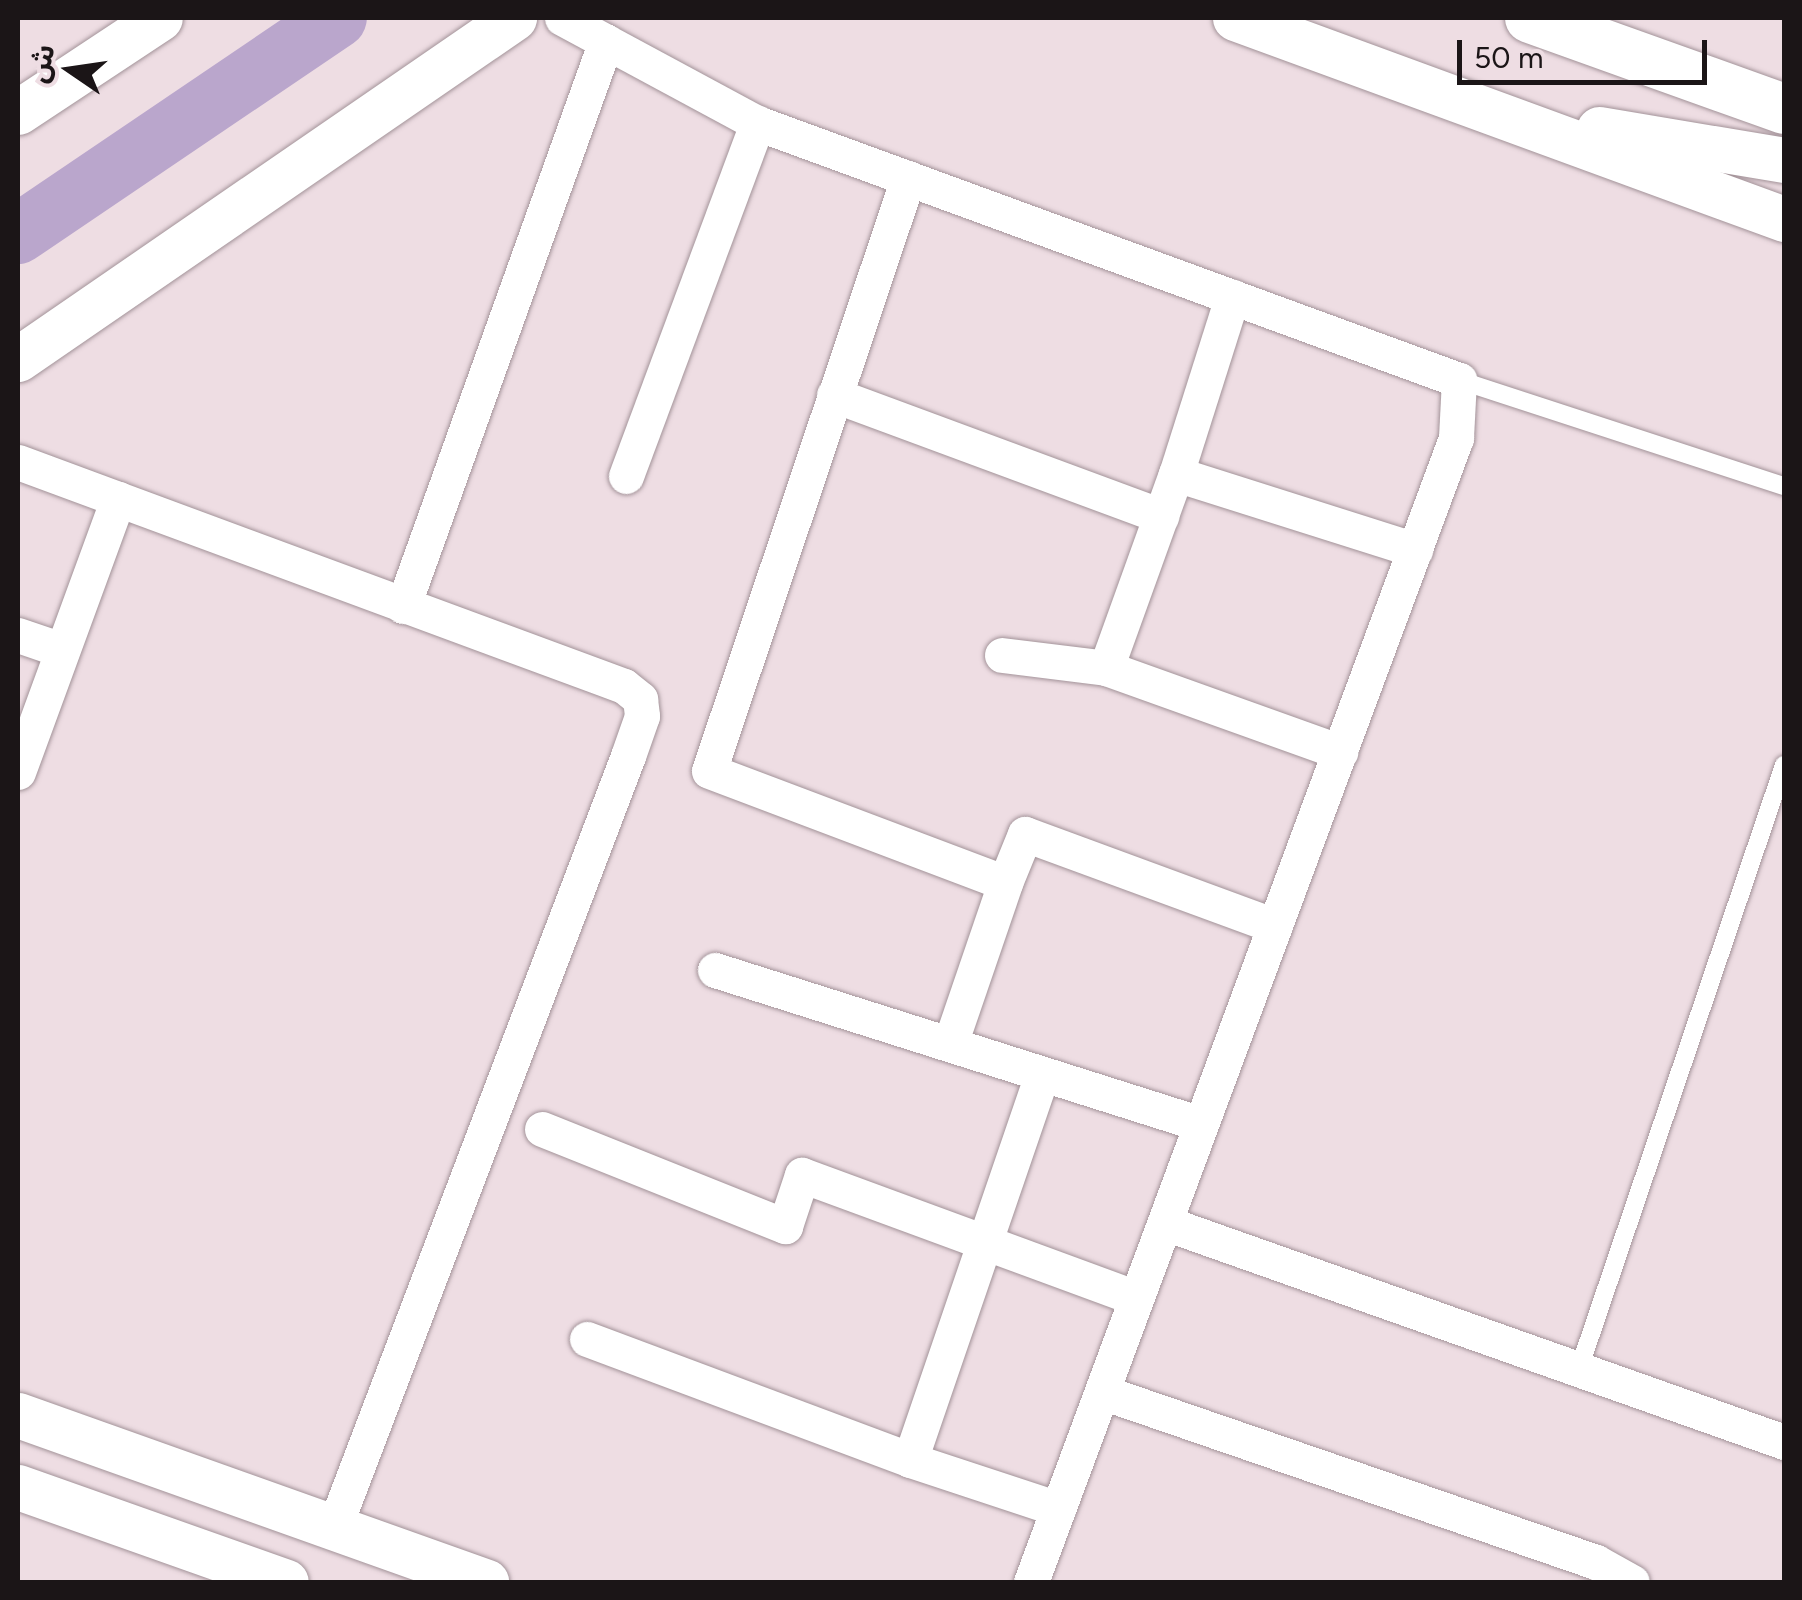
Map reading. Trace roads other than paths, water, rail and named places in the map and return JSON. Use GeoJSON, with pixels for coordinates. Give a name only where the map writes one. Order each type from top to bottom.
{"type":"FeatureCollection","features":[{"type":"Feature","properties":{"kind":"main road"},"geometry":{"type":"LineString","coordinates":[[1530,18],[1784,109]]}},
{"type":"Feature","properties":{"kind":"street"},"geometry":{"type":"LineString","coordinates":[[18,112],[160,18]]}},
{"type":"Feature","properties":{"kind":"street"},"geometry":{"type":"LineString","coordinates":[[18,359],[514,18]]}},
{"type":"Feature","properties":{"kind":"street"},"geometry":{"type":"LineString","coordinates":[[562,18],[757,123],[1458,380],[1456,438],[1031,1582]]}},
{"type":"Feature","properties":{"kind":"street"},"geometry":{"type":"LineString","coordinates":[[1236,18],[1784,219]]}},
{"type":"Feature","properties":{"kind":"street"},"geometry":{"type":"LineString","coordinates":[[404,606],[606,41]]}},
{"type":"Feature","properties":{"kind":"street"},"geometry":{"type":"LineString","coordinates":[[1489,110],[1784,160]]}},
{"type":"Feature","properties":{"kind":"street"},"geometry":{"type":"LineString","coordinates":[[626,476],[757,123]]}},
{"type":"Feature","properties":{"kind":"street"},"geometry":{"type":"LineString","coordinates":[[908,178],[709,771],[1005,883]]}},
{"type":"Feature","properties":{"kind":"street"},"geometry":{"type":"LineString","coordinates":[[1106,668],[1176,474],[1232,296]]}},
{"type":"Feature","properties":{"kind":"street"},"geometry":{"type":"LineString","coordinates":[[834,395],[1161,516]]}},
{"type":"Feature","properties":{"kind":"street"},"geometry":{"type":"LineString","coordinates":[[18,462],[624,686],[640,699],[642,716],[334,1528]]}},
{"type":"Feature","properties":{"kind":"street"},"geometry":{"type":"LineString","coordinates":[[1176,474],[1415,550]]}},
{"type":"Feature","properties":{"kind":"street"},"geometry":{"type":"LineString","coordinates":[[18,772],[118,500]]}},
{"type":"Feature","properties":{"kind":"street"},"geometry":{"type":"LineString","coordinates":[[18,634],[62,650]]}},
{"type":"Feature","properties":{"kind":"street"},"geometry":{"type":"LineString","coordinates":[[1002,655],[1106,668],[1340,752]]}},
{"type":"Feature","properties":{"kind":"street"},"geometry":{"type":"LineString","coordinates":[[950,1044],[1024,834],[1275,926]]}},
{"type":"Feature","properties":{"kind":"street"},"geometry":{"type":"LineString","coordinates":[[715,970],[1201,1124]]}},
{"type":"Feature","properties":{"kind":"street"},"geometry":{"type":"LineString","coordinates":[[910,1460],[1042,1074]]}},
{"type":"Feature","properties":{"kind":"street"},"geometry":{"type":"LineString","coordinates":[[542,1129],[785,1226],[802,1175],[1136,1298]]}},
{"type":"Feature","properties":{"kind":"street"},"geometry":{"type":"LineString","coordinates":[[1164,1223],[1784,1442]]}},
{"type":"Feature","properties":{"kind":"street"},"geometry":{"type":"LineString","coordinates":[[587,1339],[910,1460],[1058,1509]]}},
{"type":"Feature","properties":{"kind":"street"},"geometry":{"type":"LineString","coordinates":[[1102,1392],[1596,1562],[1632,1582]]}},
{"type":"Feature","properties":{"kind":"street"},"geometry":{"type":"LineString","coordinates":[[18,1415],[486,1582]]}},
{"type":"Feature","properties":{"kind":"street"},"geometry":{"type":"LineString","coordinates":[[18,1486],[286,1582]]}},
{"type":"Feature","properties":{"kind":"lane"},"geometry":{"type":"LineString","coordinates":[[1458,380],[1784,486]]}},
{"type":"Feature","properties":{"kind":"lane"},"geometry":{"type":"LineString","coordinates":[[1579,1369],[1784,765]]}},
{"type":"Feature","properties":{"kind":"waterway"},"geometry":{"type":"LineString","coordinates":[[18,234],[337,18]]}}]}
